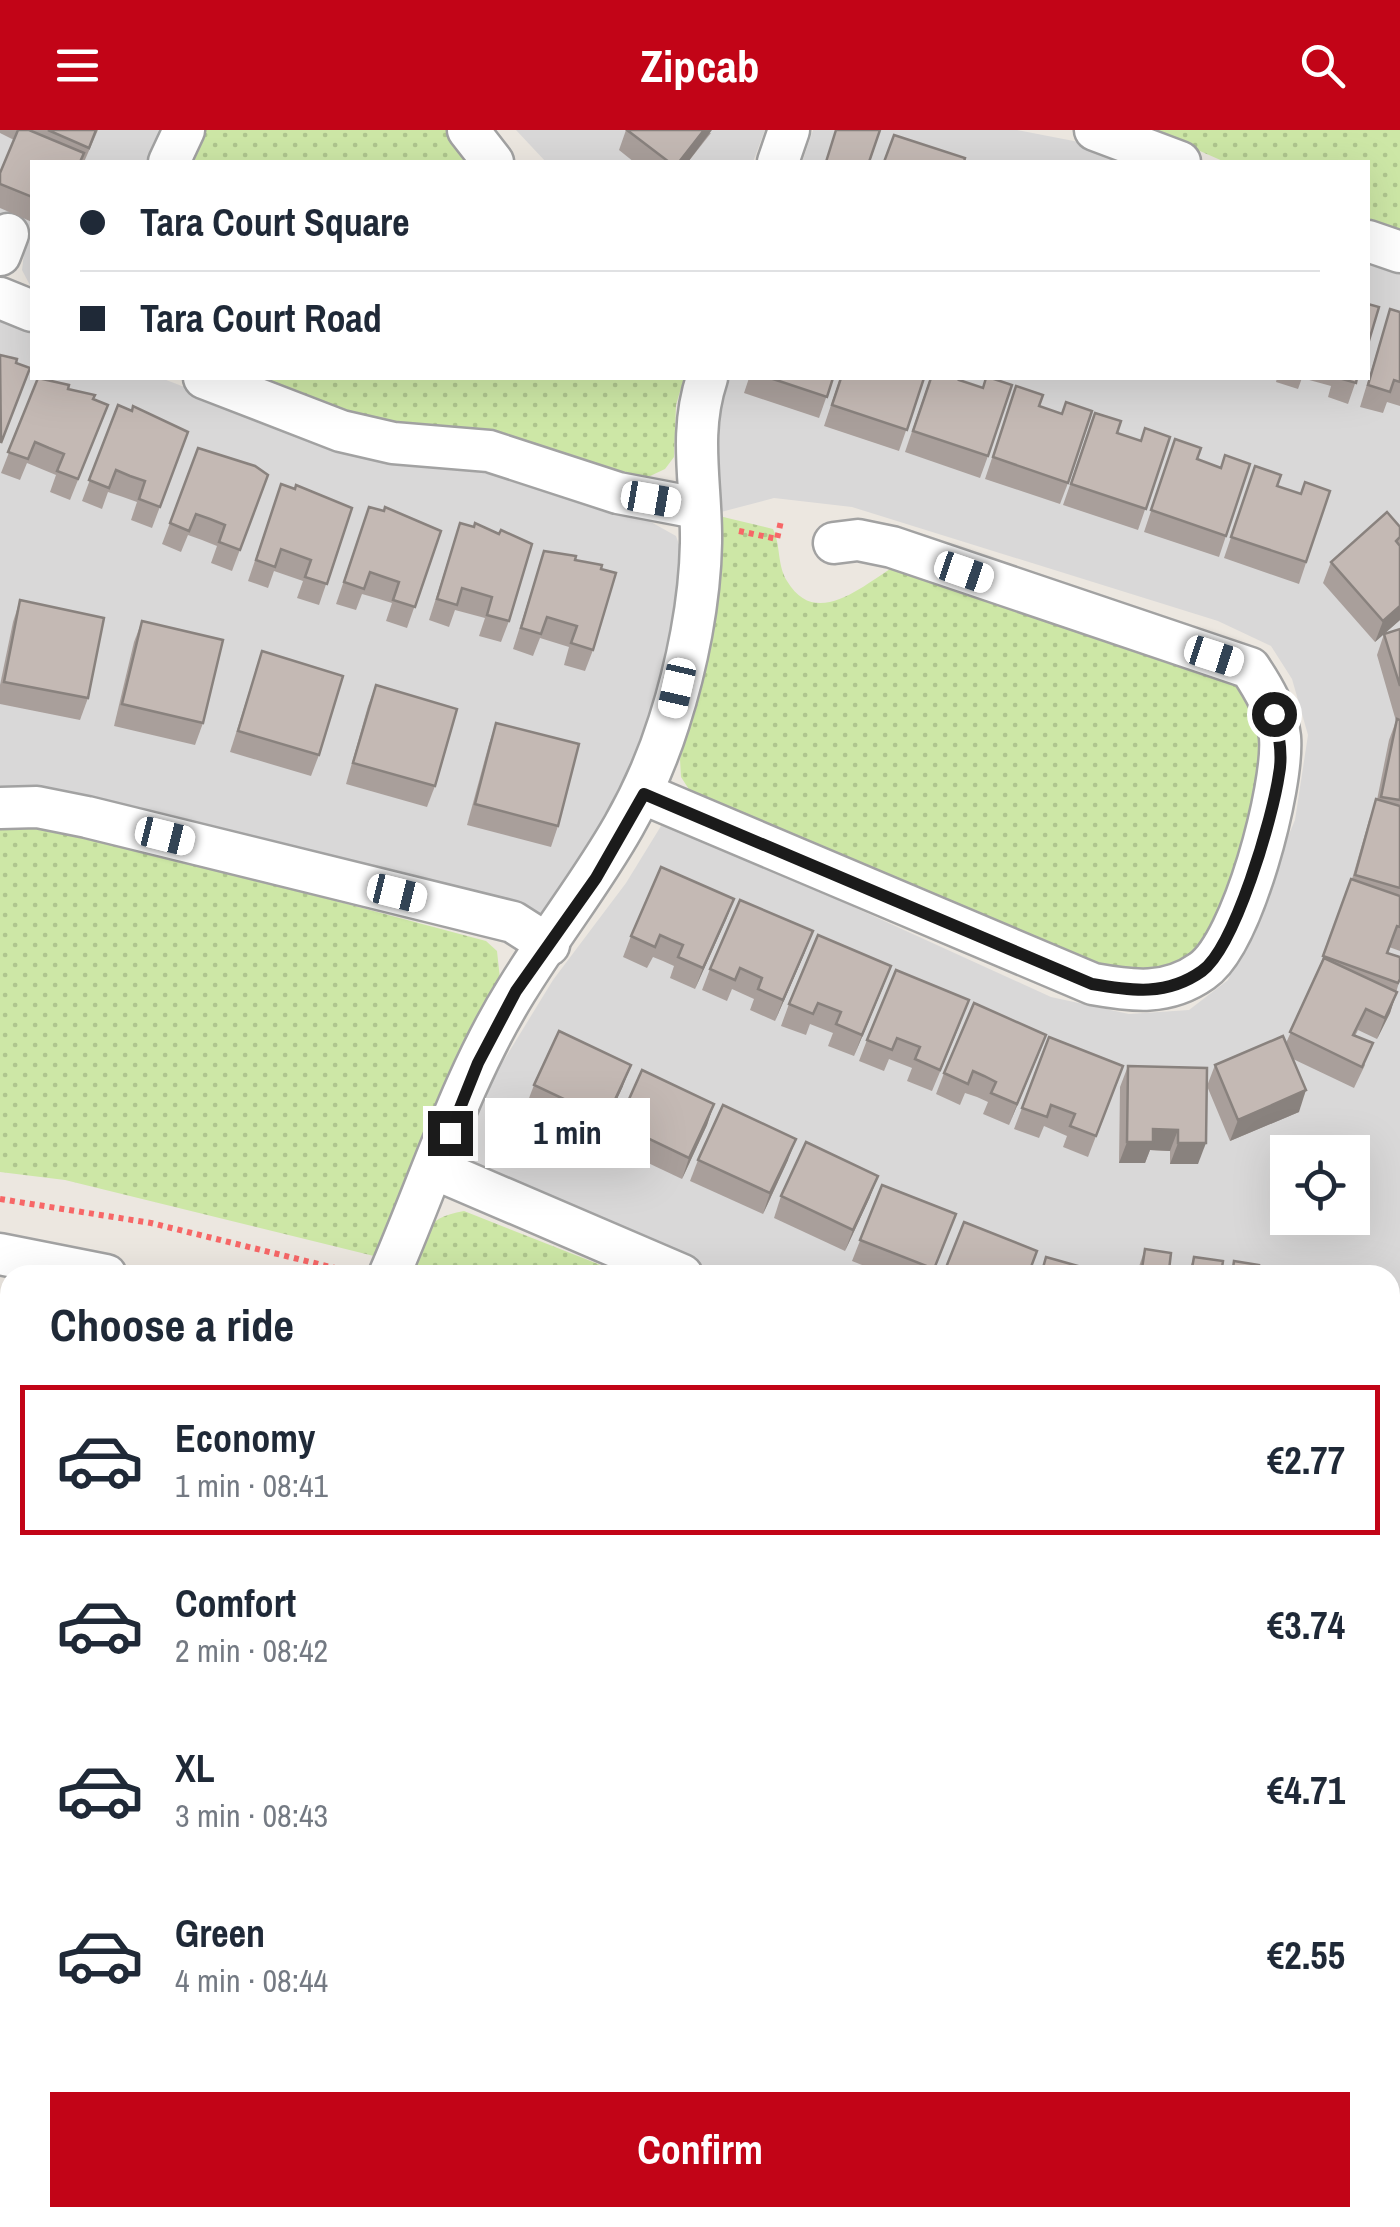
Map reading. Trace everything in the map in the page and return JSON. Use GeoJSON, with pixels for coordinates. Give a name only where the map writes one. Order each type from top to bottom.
{"type":"FeatureCollection","features":[{"type":"Feature","properties":{"kind":"street"},"geometry":{"type":"LineString","coordinates":[[170,160],[184,130]]}},
{"type":"Feature","properties":{"kind":"street"},"geometry":{"type":"LineString","coordinates":[[468,130],[491,160]]}},
{"type":"Feature","properties":{"kind":"street"},"geometry":{"type":"LineString","coordinates":[[779,160],[788,130]]}},
{"type":"Feature","properties":{"kind":"street"},"geometry":{"type":"LineString","coordinates":[[1095,130],[1175,160]]}},
{"type":"Feature","properties":{"kind":"street"},"geometry":{"type":"LineString","coordinates":[[1370,242],[1400,252]]}},
{"type":"Feature","properties":{"kind":"street"},"geometry":{"type":"LineString","coordinates":[[0,298],[30,310]]}},
{"type":"Feature","properties":{"kind":"street"},"geometry":{"type":"LineString","coordinates":[[209,380],[341,431],[393,443],[489,451],[618,493],[698,508]]}},
{"type":"Feature","properties":{"kind":"street"},"geometry":{"type":"LineString","coordinates":[[393,1265],[478,1063],[516,991],[644,794],[670,719],[691,627],[701,541],[694,434],[707,380]]}},
{"type":"Feature","properties":{"kind":"street"},"geometry":{"type":"LineString","coordinates":[[644,794],[1092,984],[1133,991],[1170,988],[1205,970],[1228,939],[1280,773],[1280,734],[1268,694],[1250,668],[892,548],[858,540],[834,543]]}},
{"type":"Feature","properties":{"kind":"street"},"geometry":{"type":"LineString","coordinates":[[0,808],[37,807],[87,817],[513,922],[549,945]]}},
{"type":"Feature","properties":{"kind":"street"},"geometry":{"type":"LineString","coordinates":[[435,1168],[659,1265]]}},
{"type":"Feature","properties":{"kind":"street"},"geometry":{"type":"LineString","coordinates":[[0,1254],[56,1265]]}},
{"type":"Feature","properties":{"kind":"path"},"geometry":{"type":"LineString","coordinates":[[738,530],[777,539],[781,521]]}},
{"type":"Feature","properties":{"kind":"path"},"geometry":{"type":"LineString","coordinates":[[0,1199],[152,1224],[321,1265]]}},
{"type":"Feature","properties":{"kind":"shaded area"},"geometry":{"type":"Polygon","coordinates":[[[0,130],[166,130],[152,160],[30,160],[30,285],[22,270],[26,237],[0,226],[0,130]]]}},
{"type":"Feature","properties":{"kind":"shaded area"},"geometry":{"type":"Polygon","coordinates":[[[516,130],[765,130],[754,160],[544,160],[516,130]]]}},
{"type":"Feature","properties":{"kind":"shaded area"},"geometry":{"type":"Polygon","coordinates":[[[813,130],[1017,130],[1084,143],[1134,160],[803,160],[813,130]]]}},
{"type":"Feature","properties":{"kind":"shaded area"},"geometry":{"type":"Polygon","coordinates":[[[1370,261],[1400,272],[1400,1265],[691,1265],[494,1184],[463,1153],[485,1091],[553,980],[626,883],[661,826],[687,831],[1051,997],[1129,1014],[1189,1010],[1228,980],[1295,820],[1308,735],[1292,679],[1271,646],[1218,621],[852,507],[774,498],[721,512],[716,418],[728,380],[1370,380],[1370,261]]]}},
{"type":"Feature","properties":{"kind":"shaded area"},"geometry":{"type":"Polygon","coordinates":[[[0,317],[30,328],[30,380],[166,380],[338,446],[487,464],[642,517],[676,536],[684,559],[671,639],[645,739],[576,879],[543,914],[39,790],[0,790],[0,317]]]}},
{"type":"Feature","properties":{"kind":"green space"},"geometry":{"type":"Polygon","coordinates":[[[201,130],[455,130],[464,140],[467,160],[187,160],[201,130]]]}},
{"type":"Feature","properties":{"kind":"green space"},"geometry":{"type":"Polygon","coordinates":[[[1152,130],[1400,130],[1400,229],[1370,219],[1370,160],[1220,160],[1152,130]]]}},
{"type":"Feature","properties":{"kind":"green space"},"geometry":{"type":"Polygon","coordinates":[[[259,380],[683,380],[676,405],[674,457],[665,469],[648,477],[619,474],[494,433],[393,424],[348,414],[259,380]]]}},
{"type":"Feature","properties":{"kind":"green space"},"geometry":{"type":"Polygon","coordinates":[[[719,516],[773,529],[787,581],[799,595],[812,602],[840,599],[895,566],[1236,681],[1258,721],[1257,781],[1250,820],[1225,899],[1208,933],[1188,958],[1159,973],[1097,968],[692,794],[681,777],[680,759],[702,670],[719,516]]]}},
{"type":"Feature","properties":{"kind":"green space"},"geometry":{"type":"Polygon","coordinates":[[[0,825],[58,827],[486,941],[497,951],[500,979],[374,1256],[65,1180],[0,1172],[0,825]]]}},
{"type":"Feature","properties":{"kind":"green space"},"geometry":{"type":"Polygon","coordinates":[[[464,1211],[601,1265],[411,1265],[425,1232],[450,1214],[464,1211]]]}},
{"type":"Feature","properties":{"kind":"building"},"geometry":{"type":"Polygon","coordinates":[[[18,130],[29,130],[84,153],[81,160],[30,160],[30,196],[0,184],[0,173],[18,130]]]}},
{"type":"Feature","properties":{"kind":"building"},"geometry":{"type":"Polygon","coordinates":[[[48,130],[96,130],[89,148],[48,130]]]}},
{"type":"Feature","properties":{"kind":"building"},"geometry":{"type":"Polygon","coordinates":[[[627,130],[704,130],[681,160],[666,160],[627,130]]]}},
{"type":"Feature","properties":{"kind":"building"},"geometry":{"type":"Polygon","coordinates":[[[836,130],[880,130],[870,160],[827,160],[836,130]]]}},
{"type":"Feature","properties":{"kind":"building"},"geometry":{"type":"Polygon","coordinates":[[[894,135],[965,158],[964,160],[885,160],[894,135]]]}},
{"type":"Feature","properties":{"kind":"building"},"geometry":{"type":"Polygon","coordinates":[[[1370,305],[1379,307],[1370,337],[1370,305]]]}},
{"type":"Feature","properties":{"kind":"building"},"geometry":{"type":"Polygon","coordinates":[[[1390,309],[1400,312],[1400,382],[1394,380],[1390,392],[1368,385],[1390,309]]]}},
{"type":"Feature","properties":{"kind":"building"},"geometry":{"type":"Polygon","coordinates":[[[0,355],[17,359],[16,363],[30,368],[1,443],[0,355]]]}},
{"type":"Feature","properties":{"kind":"building"},"geometry":{"type":"Polygon","coordinates":[[[37,380],[69,385],[68,389],[95,395],[93,399],[108,405],[78,479],[57,471],[64,454],[35,442],[28,459],[8,452],[37,380]]]}},
{"type":"Feature","properties":{"kind":"building"},"geometry":{"type":"Polygon","coordinates":[[[776,380],[832,380],[827,397],[776,380]]]}},
{"type":"Feature","properties":{"kind":"building"},"geometry":{"type":"Polygon","coordinates":[[[840,380],[923,380],[907,430],[832,405],[840,380]]]}},
{"type":"Feature","properties":{"kind":"building"},"geometry":{"type":"Polygon","coordinates":[[[930,380],[959,380],[983,388],[985,380],[1012,385],[988,456],[913,431],[930,380]]]}},
{"type":"Feature","properties":{"kind":"building"},"geometry":{"type":"Polygon","coordinates":[[[1016,386],[1043,395],[1039,406],[1062,414],[1066,402],[1092,411],[1068,483],[993,457],[1016,386]]]}},
{"type":"Feature","properties":{"kind":"building"},"geometry":{"type":"Polygon","coordinates":[[[118,405],[132,411],[133,406],[188,432],[160,507],[139,499],[145,481],[116,470],[109,488],[89,480],[118,405]]]}},
{"type":"Feature","properties":{"kind":"building"},"geometry":{"type":"Polygon","coordinates":[[[1095,413],[1121,421],[1117,433],[1141,441],[1145,428],[1170,437],[1146,509],[1071,484],[1095,413]]]}},
{"type":"Feature","properties":{"kind":"building"},"geometry":{"type":"Polygon","coordinates":[[[1175,439],[1201,448],[1197,459],[1221,468],[1225,455],[1250,464],[1226,536],[1151,510],[1175,439]]]}},
{"type":"Feature","properties":{"kind":"building"},"geometry":{"type":"Polygon","coordinates":[[[198,448],[255,466],[268,475],[240,550],[219,542],[225,525],[210,519],[196,514],[189,531],[170,523],[198,448]]]}},
{"type":"Feature","properties":{"kind":"building"},"geometry":{"type":"Polygon","coordinates":[[[1255,466],[1281,475],[1277,486],[1301,494],[1305,482],[1330,491],[1306,562],[1231,537],[1255,466]]]}},
{"type":"Feature","properties":{"kind":"building"},"geometry":{"type":"Polygon","coordinates":[[[281,484],[295,489],[296,485],[352,508],[327,584],[305,577],[311,560],[281,549],[275,567],[256,560],[281,484]]]}},
{"type":"Feature","properties":{"kind":"building"},"geometry":{"type":"Polygon","coordinates":[[[369,507],[384,511],[385,507],[441,531],[415,607],[393,600],[399,582],[370,572],[364,589],[344,582],[369,507]]]}},
{"type":"Feature","properties":{"kind":"building"},"geometry":{"type":"Polygon","coordinates":[[[1387,512],[1400,527],[1396,541],[1400,546],[1400,606],[1383,621],[1331,562],[1387,512]]]}},
{"type":"Feature","properties":{"kind":"building"},"geometry":{"type":"Polygon","coordinates":[[[460,523],[474,527],[475,523],[499,534],[501,530],[532,544],[509,621],[487,615],[492,597],[462,588],[457,605],[437,599],[460,523]]]}},
{"type":"Feature","properties":{"kind":"building"},"geometry":{"type":"Polygon","coordinates":[[[544,551],[576,556],[575,560],[602,565],[601,569],[616,573],[593,650],[571,643],[577,626],[547,617],[541,634],[521,628],[544,551]]]}},
{"type":"Feature","properties":{"kind":"building"},"geometry":{"type":"Polygon","coordinates":[[[20,600],[104,618],[88,698],[4,682],[20,600]]]}},
{"type":"Feature","properties":{"kind":"building"},"geometry":{"type":"Polygon","coordinates":[[[142,621],[223,640],[203,723],[122,704],[142,621]]]}},
{"type":"Feature","properties":{"kind":"building"},"geometry":{"type":"Polygon","coordinates":[[[1400,629],[1400,686],[1384,634],[1400,629]]]}},
{"type":"Feature","properties":{"kind":"building"},"geometry":{"type":"Polygon","coordinates":[[[262,651],[343,676],[319,755],[238,731],[262,651]]]}},
{"type":"Feature","properties":{"kind":"building"},"geometry":{"type":"Polygon","coordinates":[[[376,685],[457,709],[435,786],[353,763],[376,685]]]}},
{"type":"Feature","properties":{"kind":"building"},"geometry":{"type":"Polygon","coordinates":[[[1397,719],[1400,720],[1400,800],[1381,797],[1397,719]]]}},
{"type":"Feature","properties":{"kind":"building"},"geometry":{"type":"Polygon","coordinates":[[[496,723],[579,744],[558,826],[475,804],[496,723]]]}},
{"type":"Feature","properties":{"kind":"building"},"geometry":{"type":"Polygon","coordinates":[[[1376,799],[1400,806],[1400,888],[1355,875],[1376,799]]]}},
{"type":"Feature","properties":{"kind":"building"},"geometry":{"type":"Polygon","coordinates":[[[661,867],[734,899],[703,968],[678,957],[683,945],[660,935],[655,947],[631,936],[661,867]]]}},
{"type":"Feature","properties":{"kind":"building"},"geometry":{"type":"Polygon","coordinates":[[[1351,879],[1400,896],[1400,927],[1397,926],[1387,953],[1400,957],[1398,983],[1323,956],[1351,879]]]}},
{"type":"Feature","properties":{"kind":"building"},"geometry":{"type":"Polygon","coordinates":[[[740,900],[813,931],[783,1000],[758,989],[762,978],[740,968],[735,980],[710,969],[740,900]]]}},
{"type":"Feature","properties":{"kind":"building"},"geometry":{"type":"Polygon","coordinates":[[[818,935],[891,966],[862,1035],[836,1024],[841,1012],[818,1003],[813,1014],[789,1004],[818,935]]]}},
{"type":"Feature","properties":{"kind":"building"},"geometry":{"type":"Polygon","coordinates":[[[1324,958],[1397,992],[1385,1018],[1366,1009],[1353,1035],[1373,1043],[1362,1067],[1290,1032],[1324,958]]]}},
{"type":"Feature","properties":{"kind":"building"},"geometry":{"type":"Polygon","coordinates":[[[896,970],[969,1000],[940,1070],[915,1059],[920,1047],[897,1038],[892,1050],[867,1040],[896,970]]]}},
{"type":"Feature","properties":{"kind":"building"},"geometry":{"type":"Polygon","coordinates":[[[974,1003],[1046,1035],[1017,1104],[991,1093],[996,1082],[973,1071],[968,1084],[944,1073],[974,1003]]]}},
{"type":"Feature","properties":{"kind":"building"},"geometry":{"type":"Polygon","coordinates":[[[559,1031],[631,1065],[606,1119],[534,1085],[559,1031]]]}},
{"type":"Feature","properties":{"kind":"building"},"geometry":{"type":"Polygon","coordinates":[[[1283,1036],[1306,1090],[1238,1120],[1215,1065],[1283,1036]]]}},
{"type":"Feature","properties":{"kind":"building"},"geometry":{"type":"Polygon","coordinates":[[[1049,1037],[1123,1066],[1096,1136],[1070,1126],[1075,1114],[1051,1105],[1047,1117],[1022,1108],[1049,1037]]]}},
{"type":"Feature","properties":{"kind":"building"},"geometry":{"type":"Polygon","coordinates":[[[1128,1066],[1207,1068],[1206,1143],[1178,1143],[1178,1130],[1153,1129],[1153,1142],[1127,1142],[1128,1066]]]}},
{"type":"Feature","properties":{"kind":"building"},"geometry":{"type":"Polygon","coordinates":[[[642,1070],[714,1104],[689,1158],[618,1124],[642,1070]]]}},
{"type":"Feature","properties":{"kind":"building"},"geometry":{"type":"Polygon","coordinates":[[[723,1105],[796,1139],[770,1193],[698,1160],[723,1105]]]}},
{"type":"Feature","properties":{"kind":"building"},"geometry":{"type":"Polygon","coordinates":[[[806,1142],[878,1176],[853,1230],[781,1196],[806,1142]]]}},
{"type":"Feature","properties":{"kind":"building"},"geometry":{"type":"Polygon","coordinates":[[[882,1185],[956,1214],[936,1265],[924,1265],[860,1240],[882,1185]]]}},
{"type":"Feature","properties":{"kind":"building"},"geometry":{"type":"Polygon","coordinates":[[[964,1222],[1037,1251],[1032,1265],[947,1265],[964,1222]]]}},
{"type":"Feature","properties":{"kind":"building"},"geometry":{"type":"Polygon","coordinates":[[[1145,1249],[1171,1253],[1170,1265],[1143,1265],[1145,1249]]]}},
{"type":"Feature","properties":{"kind":"building"},"geometry":{"type":"Polygon","coordinates":[[[1046,1257],[1074,1265],[1044,1265],[1046,1257]]]}},
{"type":"Feature","properties":{"kind":"building"},"geometry":{"type":"Polygon","coordinates":[[[1194,1257],[1223,1261],[1222,1265],[1193,1265],[1194,1257]]]}},
{"type":"Feature","properties":{"kind":"route"},"geometry":{"type":"LineString","coordinates":[[450,1133],[478,1063],[516,991],[596,878],[644,794],[1092,984],[1133,991],[1170,988],[1205,970],[1228,939],[1280,773],[1280,734],[1274,714]]}}]}
